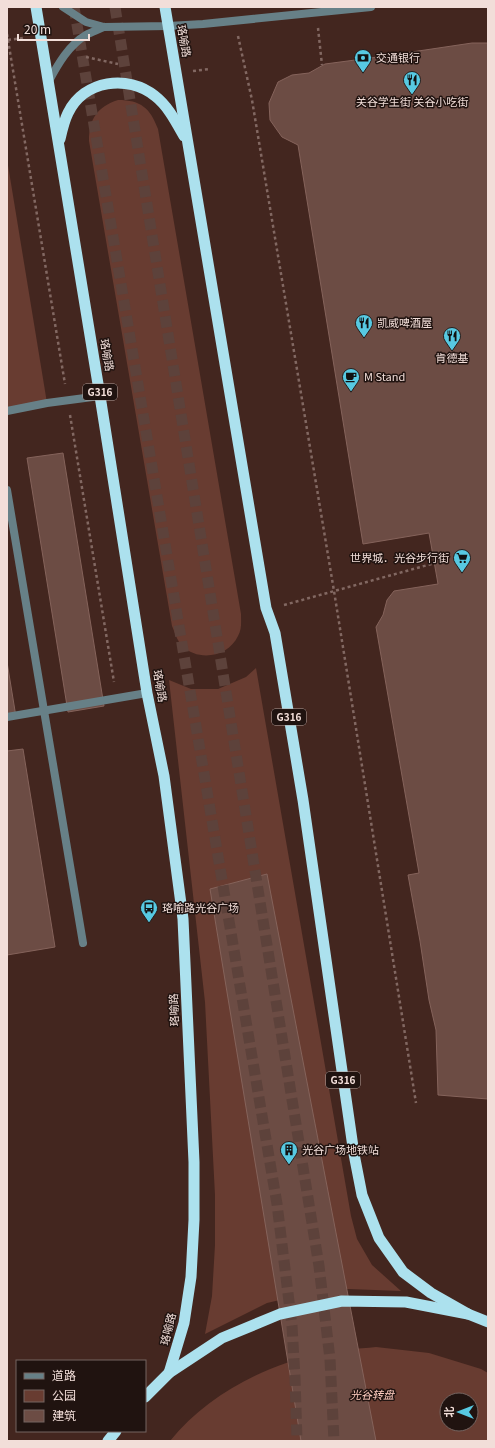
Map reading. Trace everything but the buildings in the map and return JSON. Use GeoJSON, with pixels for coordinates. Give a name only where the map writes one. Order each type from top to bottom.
{"type":"FeatureCollection","features":[{"type":"Feature","properties":{"kind":"highway","name":"珞喻路"},"geometry":{"type":"LineString","coordinates":[[36,7],[147,693],[164,776],[183,919],[194,1162],[194,1220],[191,1277],[184,1323],[170,1373]]}},
{"type":"Feature","properties":{"kind":"highway","name":"珞喻路"},"geometry":{"type":"LineString","coordinates":[[165,7],[266,608],[274,633],[303,800],[354,1154],[362,1195],[379,1238],[403,1272],[431,1293],[468,1314]]}},
{"type":"Feature","properties":{"kind":"highway"},"geometry":{"type":"LineString","coordinates":[[58,148],[68,112],[77,100],[88,91],[101,85],[115,82],[130,83],[143,88],[156,96],[166,107],[187,141]]}},
{"type":"Feature","properties":{"kind":"highway"},"geometry":{"type":"LineString","coordinates":[[146,1396],[170,1373],[222,1338],[280,1314],[342,1301],[406,1302],[468,1314],[488,1322]]}},
{"type":"Feature","properties":{"kind":"highway"},"geometry":{"type":"LineString","coordinates":[[108,1441],[115,1432]]}},
{"type":"Feature","properties":{"kind":"street"},"geometry":{"type":"LineString","coordinates":[[63,7],[86,22],[104,27],[168,26],[371,7]]}},
{"type":"Feature","properties":{"kind":"street"},"geometry":{"type":"LineString","coordinates":[[49,81],[58,65],[74,44],[87,34],[104,27]]}},
{"type":"Feature","properties":{"kind":"street"},"geometry":{"type":"LineString","coordinates":[[7,411],[100,396]]}},
{"type":"Feature","properties":{"kind":"street"},"geometry":{"type":"LineString","coordinates":[[7,490],[83,943]]}},
{"type":"Feature","properties":{"kind":"street"},"geometry":{"type":"LineString","coordinates":[[7,717],[147,693]]}},
{"type":"Feature","properties":{"kind":"path"},"geometry":{"type":"LineString","coordinates":[[235,20],[252,100],[334,592],[416,1103]]}},
{"type":"Feature","properties":{"kind":"path"},"geometry":{"type":"LineString","coordinates":[[317,22],[322,65]]}},
{"type":"Feature","properties":{"kind":"path"},"geometry":{"type":"LineString","coordinates":[[7,34],[117,698]]}},
{"type":"Feature","properties":{"kind":"path"},"geometry":{"type":"LineString","coordinates":[[8,40],[41,35]]}},
{"type":"Feature","properties":{"kind":"path"},"geometry":{"type":"LineString","coordinates":[[74,44],[83,56],[121,65]]}},
{"type":"Feature","properties":{"kind":"path"},"geometry":{"type":"LineString","coordinates":[[176,73],[210,69]]}},
{"type":"Feature","properties":{"kind":"path"},"geometry":{"type":"LineString","coordinates":[[266,608],[294,603],[435,563]]}},
{"type":"Feature","properties":{"kind":"green space"},"geometry":{"type":"Polygon","coordinates":[[[118,100],[126,100],[144,107],[152,116],[158,129],[241,614],[241,625],[238,636],[227,649],[213,655],[197,654],[189,651],[180,644],[172,626],[89,141],[89,133],[96,115],[105,106],[118,100]]]}},
{"type":"Feature","properties":{"kind":"green space"},"geometry":{"type":"Polygon","coordinates":[[[7,159],[47,403],[7,411],[7,159]]]}},
{"type":"Feature","properties":{"kind":"green space"},"geometry":{"type":"Polygon","coordinates":[[[256,668],[351,1216],[357,1239],[372,1265],[401,1291],[348,1289],[314,1292],[267,1303],[205,1334],[212,1296],[215,1245],[215,1195],[205,1002],[169,680],[191,689],[218,689],[246,677],[256,668]]]}},
{"type":"Feature","properties":{"kind":"green space","name":"光谷转盘"},"geometry":{"type":"Polygon","coordinates":[[[376,1347],[429,1353],[481,1369],[488,1373],[488,1441],[170,1441],[201,1410],[219,1396],[258,1374],[300,1359],[321,1353],[376,1347]]]}},
{"type":"Feature","properties":{"kind":"tunnel"},"geometry":{"type":"LineString","coordinates":[[74,7],[277,1204],[292,1326],[297,1441]]}},
{"type":"Feature","properties":{"kind":"tunnel"},"geometry":{"type":"LineString","coordinates":[[115,7],[319,1266],[330,1359],[334,1441]]}},
{"type":"Feature","properties":{"kind":"place","name":"交通银行"},"geometry":{"type":"Point","coordinates":[363,73]}},
{"type":"Feature","properties":{"kind":"place","name":"关谷学生街 关谷小吃街"},"geometry":{"type":"Point","coordinates":[412,95]}},
{"type":"Feature","properties":{"kind":"place","name":"凯威啤酒屋"},"geometry":{"type":"Point","coordinates":[364,338]}},
{"type":"Feature","properties":{"kind":"place","name":"肯德基"},"geometry":{"type":"Point","coordinates":[452,351]}},
{"type":"Feature","properties":{"kind":"place","name":"M Stand"},"geometry":{"type":"Point","coordinates":[351,392]}},
{"type":"Feature","properties":{"kind":"place","name":"世界城．光谷步行街"},"geometry":{"type":"Point","coordinates":[462,573]}},
{"type":"Feature","properties":{"kind":"place","name":"珞喻路光谷广场"},"geometry":{"type":"Point","coordinates":[149,923]}},
{"type":"Feature","properties":{"kind":"place","name":"光谷广场地铁站"},"geometry":{"type":"Point","coordinates":[289,1165]}}]}
